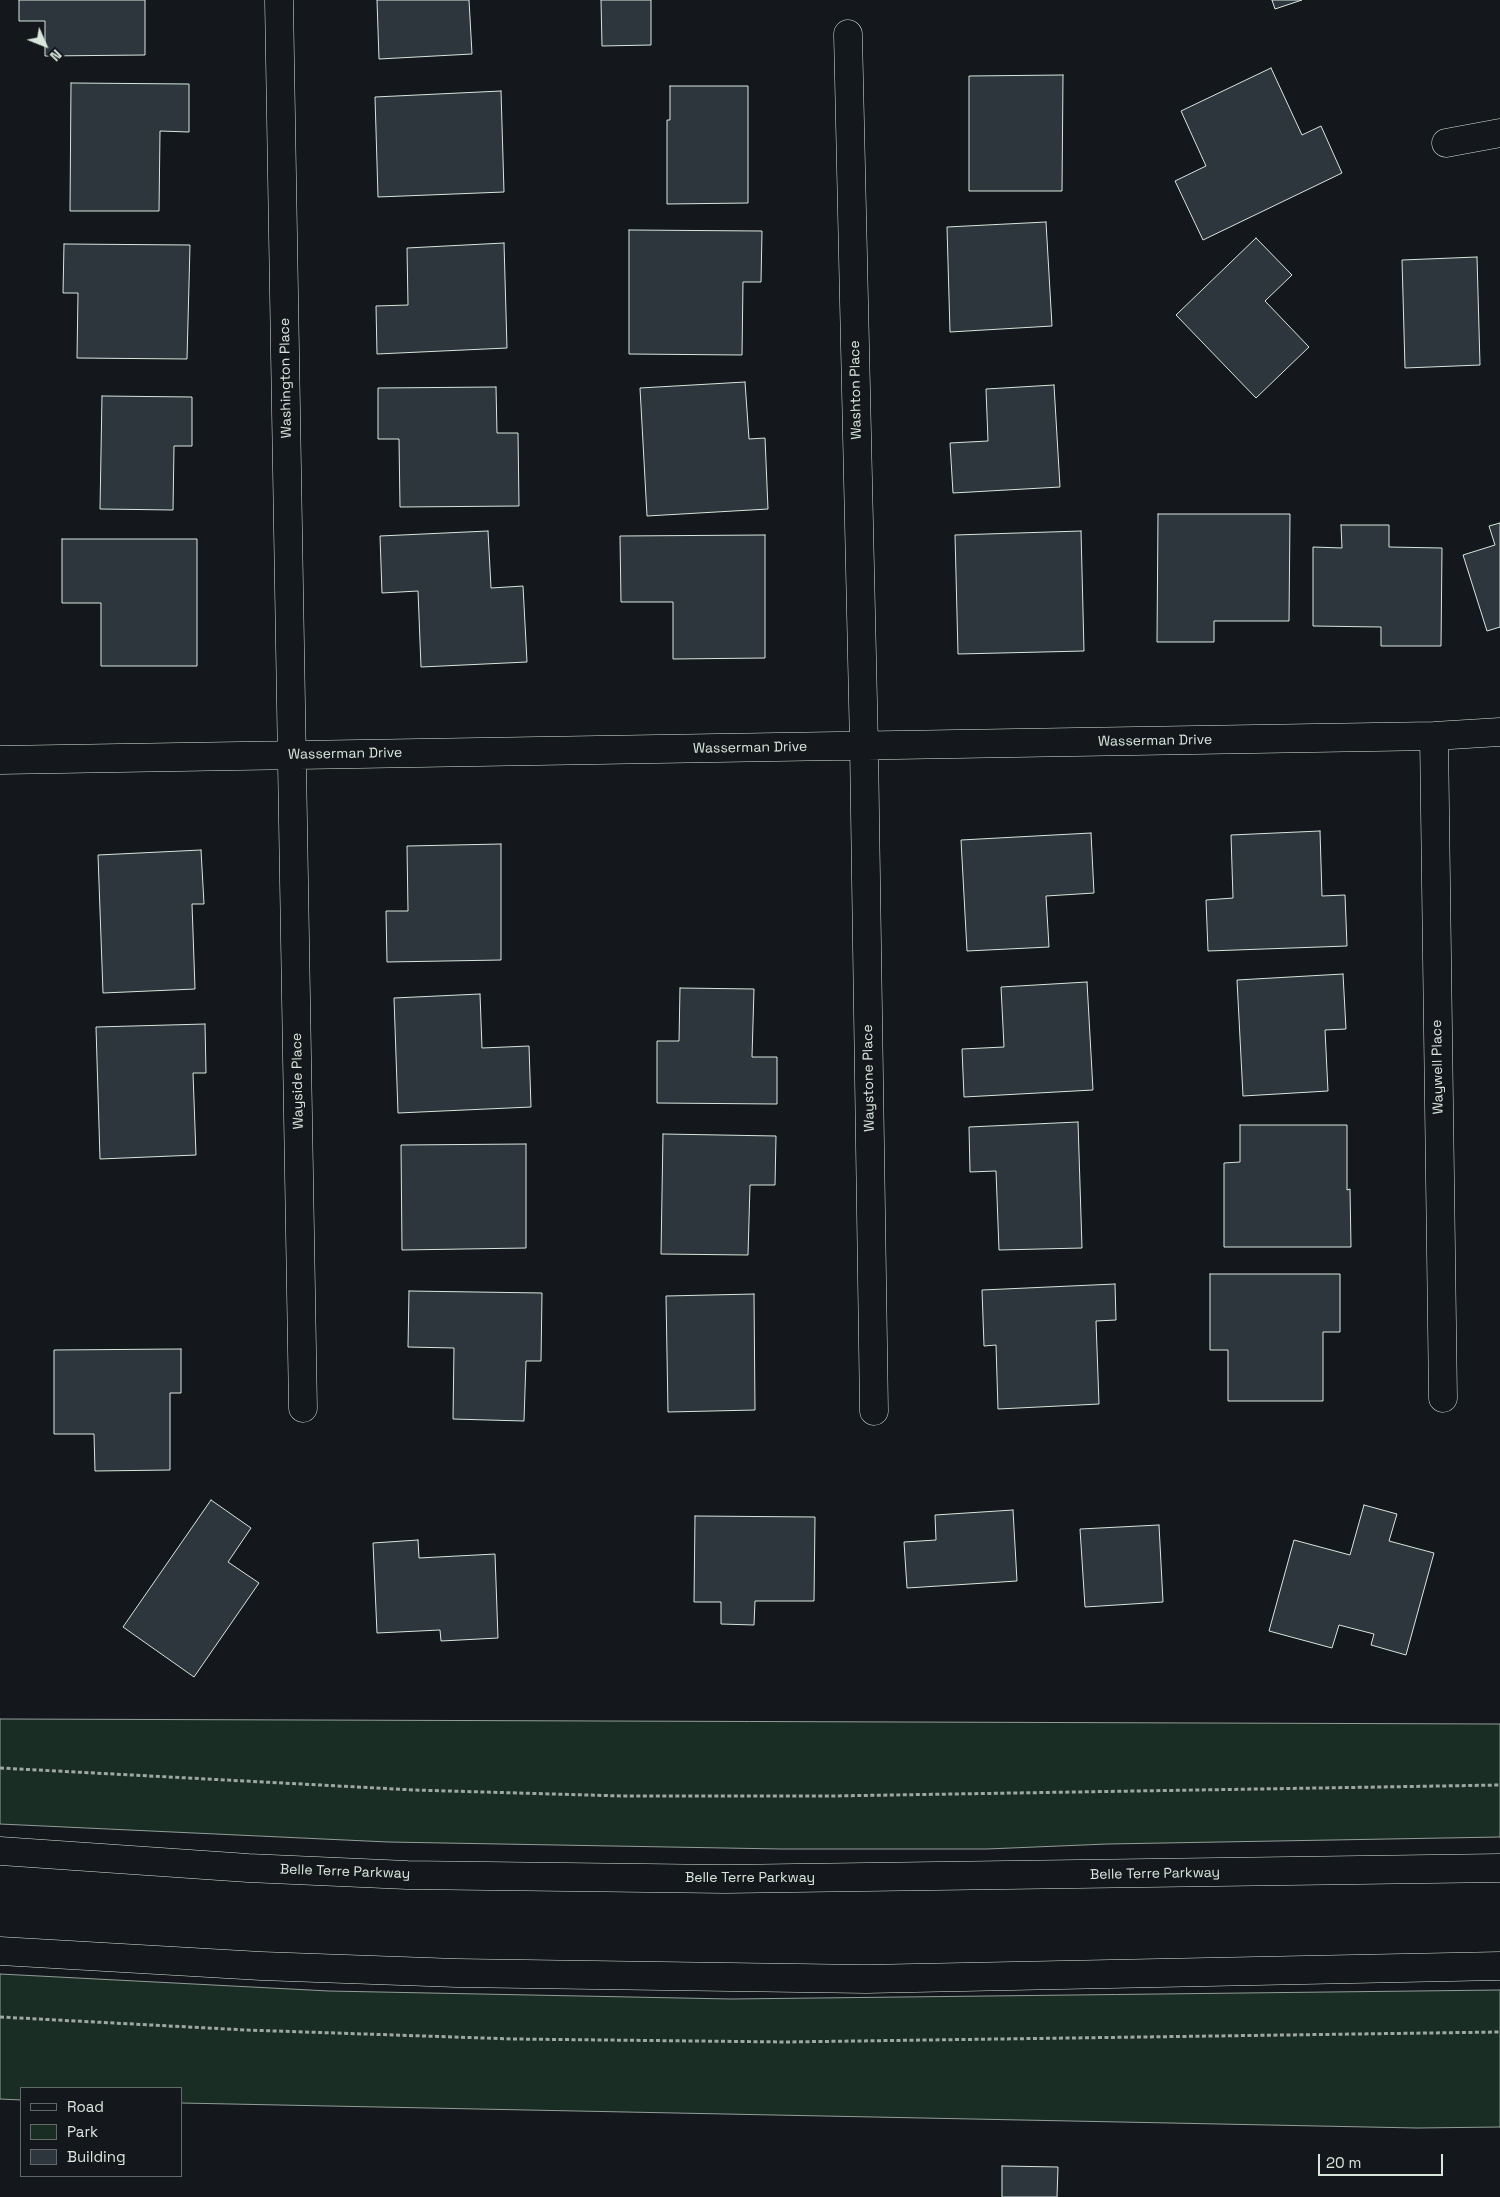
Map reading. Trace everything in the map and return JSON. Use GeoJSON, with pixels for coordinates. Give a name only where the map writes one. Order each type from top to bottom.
{"type":"FeatureCollection","features":[{"type":"Feature","properties":{"kind":"street","name":"Washington Place"},"geometry":{"type":"LineString","coordinates":[[279,0],[293,755]]}},
{"type":"Feature","properties":{"kind":"street","name":"Washton Place"},"geometry":{"type":"LineString","coordinates":[[848,34],[864,746]]}},
{"type":"Feature","properties":{"kind":"street"},"geometry":{"type":"LineString","coordinates":[[1446,143],[1500,133]]}},
{"type":"Feature","properties":{"kind":"street","name":"Wasserman Drive"},"geometry":{"type":"LineString","coordinates":[[0,760],[1434,736],[1500,732]]}},
{"type":"Feature","properties":{"kind":"street","name":"Waywell Place"},"geometry":{"type":"LineString","coordinates":[[1434,736],[1443,1398]]}},
{"type":"Feature","properties":{"kind":"street","name":"Waystone Place"},"geometry":{"type":"LineString","coordinates":[[864,746],[874,1411]]}},
{"type":"Feature","properties":{"kind":"street","name":"Wayside Place"},"geometry":{"type":"LineString","coordinates":[[293,755],[303,1408]]}},
{"type":"Feature","properties":{"kind":"street","name":"Belle Terre Parkway"},"geometry":{"type":"LineString","coordinates":[[0,1851],[248,1868],[407,1875],[725,1879],[1500,1868]]}},
{"type":"Feature","properties":{"kind":"street"},"geometry":{"type":"LineString","coordinates":[[0,1951],[300,1968],[467,1973],[866,1979],[1500,1966]]}},
{"type":"Feature","properties":{"kind":"path"},"geometry":{"type":"LineString","coordinates":[[0,1768],[404,1789],[622,1796],[832,1796],[1500,1785]]}},
{"type":"Feature","properties":{"kind":"path"},"geometry":{"type":"LineString","coordinates":[[0,2017],[246,2030],[513,2039],[786,2042],[1500,2032]]}},
{"type":"Feature","properties":{"kind":"green space"},"geometry":{"type":"Polygon","coordinates":[[[0,1719],[1500,1724],[1500,1837],[1107,1844],[987,1849],[781,1849],[388,1842],[0,1824],[0,1719]]]}},
{"type":"Feature","properties":{"kind":"green space"},"geometry":{"type":"Polygon","coordinates":[[[0,1974],[329,1991],[731,1999],[1500,1990],[1500,2127],[1417,2128],[182,2103],[182,2087],[20,2087],[20,2100],[0,2099],[0,1974]]]}},
{"type":"Feature","properties":{"kind":"building"},"geometry":{"type":"Polygon","coordinates":[[[19,0],[145,0],[145,55],[45,56],[45,21],[19,21],[19,0]]]}},
{"type":"Feature","properties":{"kind":"building"},"geometry":{"type":"Polygon","coordinates":[[[377,0],[469,0],[472,54],[379,59],[377,0]]]}},
{"type":"Feature","properties":{"kind":"building"},"geometry":{"type":"Polygon","coordinates":[[[601,0],[651,0],[651,45],[602,46],[601,0]]]}},
{"type":"Feature","properties":{"kind":"building"},"geometry":{"type":"Polygon","coordinates":[[[1272,0],[1302,0],[1275,9],[1272,0]]]}},
{"type":"Feature","properties":{"kind":"building"},"geometry":{"type":"Polygon","coordinates":[[[1271,68],[1302,135],[1321,126],[1342,173],[1203,240],[1175,181],[1206,166],[1181,111],[1271,68]]]}},
{"type":"Feature","properties":{"kind":"building"},"geometry":{"type":"Polygon","coordinates":[[[1063,75],[1062,191],[969,191],[969,76],[1063,75]]]}},
{"type":"Feature","properties":{"kind":"building"},"geometry":{"type":"Polygon","coordinates":[[[71,83],[189,84],[189,132],[160,131],[159,211],[70,211],[71,83]]]}},
{"type":"Feature","properties":{"kind":"building"},"geometry":{"type":"Polygon","coordinates":[[[670,86],[748,86],[748,203],[667,204],[667,120],[670,120],[670,86]]]}},
{"type":"Feature","properties":{"kind":"building"},"geometry":{"type":"Polygon","coordinates":[[[501,91],[504,192],[378,197],[375,97],[501,91]]]}},
{"type":"Feature","properties":{"kind":"building"},"geometry":{"type":"Polygon","coordinates":[[[1046,222],[1052,326],[950,332],[947,227],[1046,222]]]}},
{"type":"Feature","properties":{"kind":"building"},"geometry":{"type":"Polygon","coordinates":[[[629,230],[762,231],[761,282],[743,282],[742,355],[629,354],[629,230]]]}},
{"type":"Feature","properties":{"kind":"building"},"geometry":{"type":"Polygon","coordinates":[[[1256,238],[1292,275],[1265,301],[1309,347],[1256,398],[1176,315],[1256,238]]]}},
{"type":"Feature","properties":{"kind":"building"},"geometry":{"type":"Polygon","coordinates":[[[504,243],[507,348],[377,354],[376,306],[408,305],[407,248],[504,243]]]}},
{"type":"Feature","properties":{"kind":"building"},"geometry":{"type":"Polygon","coordinates":[[[64,244],[190,245],[187,359],[77,358],[78,293],[63,293],[64,244]]]}},
{"type":"Feature","properties":{"kind":"building"},"geometry":{"type":"Polygon","coordinates":[[[1477,257],[1480,365],[1405,368],[1402,260],[1477,257]]]}},
{"type":"Feature","properties":{"kind":"building"},"geometry":{"type":"Polygon","coordinates":[[[745,382],[749,439],[765,438],[768,509],[647,516],[640,388],[745,382]]]}},
{"type":"Feature","properties":{"kind":"building"},"geometry":{"type":"Polygon","coordinates":[[[1054,385],[1060,487],[953,493],[950,443],[988,441],[986,389],[1054,385]]]}},
{"type":"Feature","properties":{"kind":"building"},"geometry":{"type":"Polygon","coordinates":[[[496,387],[497,433],[518,433],[519,506],[400,507],[399,439],[378,439],[378,388],[496,387]]]}},
{"type":"Feature","properties":{"kind":"building"},"geometry":{"type":"Polygon","coordinates":[[[102,396],[192,397],[192,446],[174,446],[173,510],[100,509],[102,396]]]}},
{"type":"Feature","properties":{"kind":"building"},"geometry":{"type":"Polygon","coordinates":[[[1158,514],[1290,514],[1289,621],[1214,621],[1214,642],[1157,642],[1158,514]]]}},
{"type":"Feature","properties":{"kind":"building"},"geometry":{"type":"Polygon","coordinates":[[[1500,523],[1500,627],[1487,631],[1463,555],[1495,545],[1489,526],[1500,523]]]}},
{"type":"Feature","properties":{"kind":"building"},"geometry":{"type":"Polygon","coordinates":[[[1341,525],[1389,525],[1389,547],[1442,548],[1441,646],[1381,646],[1381,627],[1313,626],[1313,547],[1342,548],[1341,525]]]}},
{"type":"Feature","properties":{"kind":"building"},"geometry":{"type":"Polygon","coordinates":[[[488,531],[491,588],[523,586],[527,662],[421,667],[418,591],[382,593],[380,536],[488,531]]]}},
{"type":"Feature","properties":{"kind":"building"},"geometry":{"type":"Polygon","coordinates":[[[1081,531],[1084,651],[958,654],[955,535],[1081,531]]]}},
{"type":"Feature","properties":{"kind":"building"},"geometry":{"type":"Polygon","coordinates":[[[765,535],[765,658],[673,659],[673,602],[621,602],[620,536],[765,535]]]}},
{"type":"Feature","properties":{"kind":"building"},"geometry":{"type":"Polygon","coordinates":[[[62,539],[197,539],[197,666],[101,666],[101,603],[62,603],[62,539]]]}},
{"type":"Feature","properties":{"kind":"building"},"geometry":{"type":"Polygon","coordinates":[[[1320,831],[1322,896],[1345,895],[1347,946],[1208,951],[1206,900],[1233,898],[1231,835],[1320,831]]]}},
{"type":"Feature","properties":{"kind":"building"},"geometry":{"type":"Polygon","coordinates":[[[1091,833],[1094,893],[1046,896],[1049,947],[967,951],[961,840],[1091,833]]]}},
{"type":"Feature","properties":{"kind":"building"},"geometry":{"type":"Polygon","coordinates":[[[501,844],[501,960],[387,962],[386,911],[408,911],[407,846],[501,844]]]}},
{"type":"Feature","properties":{"kind":"building"},"geometry":{"type":"Polygon","coordinates":[[[201,850],[204,904],[192,904],[195,989],[103,993],[98,855],[201,850]]]}},
{"type":"Feature","properties":{"kind":"building"},"geometry":{"type":"Polygon","coordinates":[[[1343,974],[1346,1029],[1325,1030],[1328,1091],[1243,1096],[1237,980],[1343,974]]]}},
{"type":"Feature","properties":{"kind":"building"},"geometry":{"type":"Polygon","coordinates":[[[1087,982],[1093,1090],[964,1097],[962,1049],[1004,1047],[1001,987],[1087,982]]]}},
{"type":"Feature","properties":{"kind":"building"},"geometry":{"type":"Polygon","coordinates":[[[680,988],[754,989],[752,1057],[777,1057],[777,1104],[657,1103],[657,1041],[679,1041],[680,988]]]}},
{"type":"Feature","properties":{"kind":"building"},"geometry":{"type":"Polygon","coordinates":[[[480,994],[482,1048],[529,1046],[531,1107],[398,1113],[394,998],[480,994]]]}},
{"type":"Feature","properties":{"kind":"building"},"geometry":{"type":"Polygon","coordinates":[[[205,1024],[206,1073],[193,1073],[196,1155],[100,1159],[96,1027],[205,1024]]]}},
{"type":"Feature","properties":{"kind":"building"},"geometry":{"type":"Polygon","coordinates":[[[1078,1122],[1082,1248],[999,1250],[996,1171],[970,1172],[969,1127],[1078,1122]]]}},
{"type":"Feature","properties":{"kind":"building"},"geometry":{"type":"Polygon","coordinates":[[[1240,1125],[1347,1125],[1347,1190],[1350,1189],[1351,1247],[1224,1247],[1224,1163],[1240,1162],[1240,1125]]]}},
{"type":"Feature","properties":{"kind":"building"},"geometry":{"type":"Polygon","coordinates":[[[663,1134],[776,1136],[775,1185],[750,1185],[748,1255],[661,1254],[663,1134]]]}},
{"type":"Feature","properties":{"kind":"building"},"geometry":{"type":"Polygon","coordinates":[[[526,1144],[526,1248],[402,1250],[401,1145],[526,1144]]]}},
{"type":"Feature","properties":{"kind":"building"},"geometry":{"type":"Polygon","coordinates":[[[1210,1274],[1340,1274],[1340,1332],[1323,1332],[1323,1401],[1228,1401],[1228,1350],[1210,1350],[1210,1274]]]}},
{"type":"Feature","properties":{"kind":"building"},"geometry":{"type":"Polygon","coordinates":[[[1115,1284],[1116,1320],[1096,1321],[1099,1404],[998,1409],[996,1345],[984,1346],[982,1290],[1115,1284]]]}},
{"type":"Feature","properties":{"kind":"building"},"geometry":{"type":"Polygon","coordinates":[[[409,1291],[542,1293],[541,1361],[526,1361],[524,1421],[453,1419],[454,1348],[408,1347],[409,1291]]]}},
{"type":"Feature","properties":{"kind":"building"},"geometry":{"type":"Polygon","coordinates":[[[754,1294],[755,1410],[668,1412],[666,1296],[754,1294]]]}},
{"type":"Feature","properties":{"kind":"building"},"geometry":{"type":"Polygon","coordinates":[[[181,1349],[181,1393],[170,1393],[170,1470],[95,1471],[94,1434],[54,1434],[54,1350],[181,1349]]]}},
{"type":"Feature","properties":{"kind":"building"},"geometry":{"type":"Polygon","coordinates":[[[211,1500],[251,1528],[228,1562],[259,1583],[194,1677],[123,1627],[211,1500]]]}},
{"type":"Feature","properties":{"kind":"building"},"geometry":{"type":"Polygon","coordinates":[[[1364,1505],[1397,1514],[1389,1541],[1434,1553],[1406,1655],[1371,1645],[1374,1634],[1339,1625],[1332,1648],[1269,1631],[1294,1540],[1350,1555],[1364,1505]]]}},
{"type":"Feature","properties":{"kind":"building"},"geometry":{"type":"Polygon","coordinates":[[[1013,1510],[1017,1581],[907,1588],[904,1542],[936,1540],[935,1515],[1013,1510]]]}},
{"type":"Feature","properties":{"kind":"building"},"geometry":{"type":"Polygon","coordinates":[[[695,1516],[815,1517],[814,1601],[755,1601],[754,1625],[721,1624],[721,1602],[694,1602],[695,1516]]]}},
{"type":"Feature","properties":{"kind":"building"},"geometry":{"type":"Polygon","coordinates":[[[1159,1525],[1163,1602],[1085,1607],[1080,1529],[1159,1525]]]}},
{"type":"Feature","properties":{"kind":"building"},"geometry":{"type":"Polygon","coordinates":[[[418,1540],[419,1558],[495,1554],[498,1638],[441,1641],[440,1630],[377,1633],[373,1543],[418,1540]]]}},
{"type":"Feature","properties":{"kind":"building"},"geometry":{"type":"Polygon","coordinates":[[[1002,2166],[1058,2167],[1057,2197],[1002,2197],[1002,2166]]]}}]}
